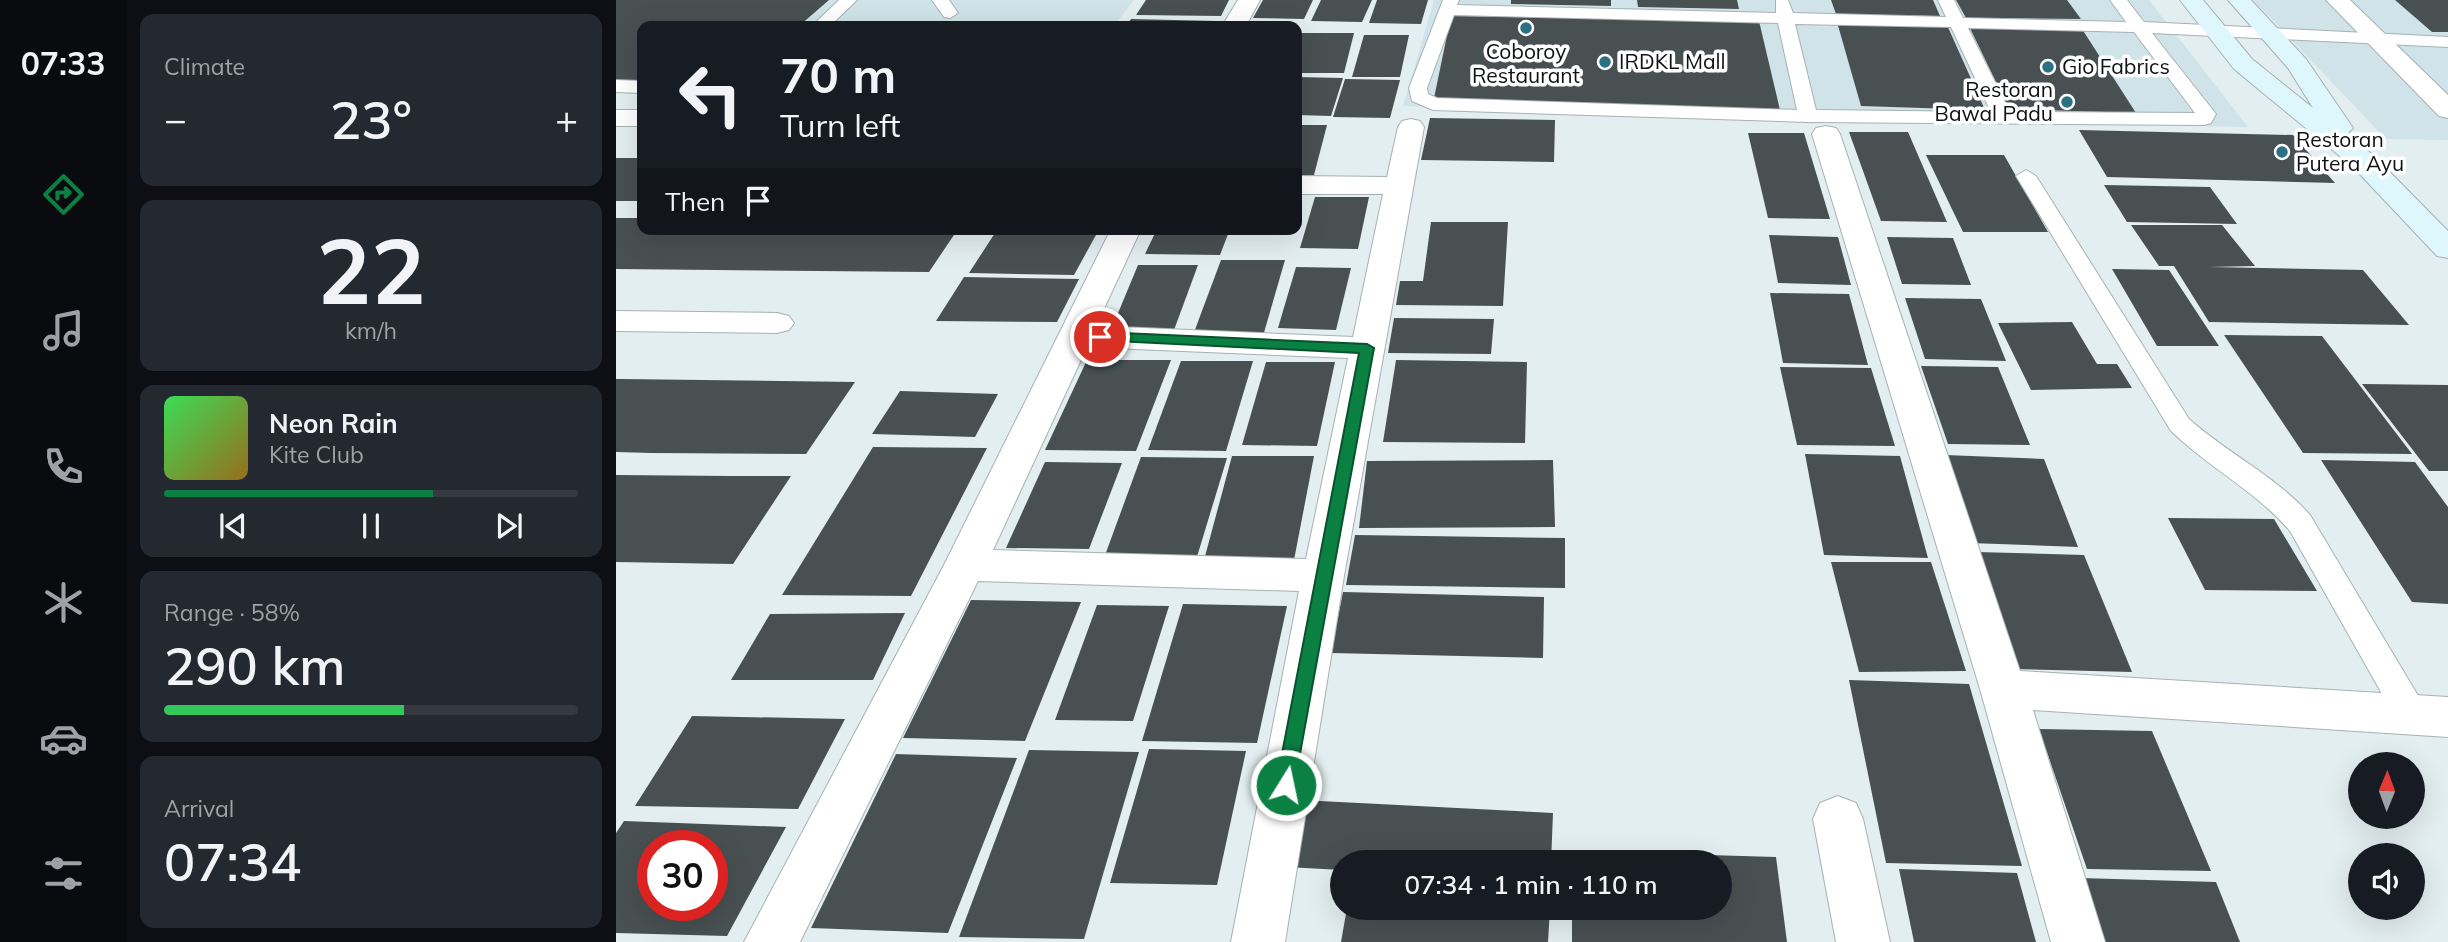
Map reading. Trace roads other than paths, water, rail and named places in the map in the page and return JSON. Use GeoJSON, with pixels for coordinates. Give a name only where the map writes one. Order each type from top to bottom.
{"type":"FeatureCollection","features":[{"type":"Feature","properties":{"kind":"street"},"geometry":{"type":"LineString","coordinates":[[1237,21],[1249,0]]}},
{"type":"Feature","properties":{"kind":"street"},"geometry":{"type":"LineString","coordinates":[[2191,0],[2243,64],[2363,161],[2448,249]]}},
{"type":"Feature","properties":{"kind":"street"},"geometry":{"type":"LineString","coordinates":[[2239,0],[2297,64],[2363,161]]}},
{"type":"Feature","properties":{"kind":"street"},"geometry":{"type":"LineString","coordinates":[[2337,0],[2448,110]]}},
{"type":"Feature","properties":{"kind":"street"},"geometry":{"type":"LineString","coordinates":[[616,118],[637,118]]}},
{"type":"Feature","properties":{"kind":"street"},"geometry":{"type":"LineString","coordinates":[[1817,125],[2003,688],[2078,942]]}},
{"type":"Feature","properties":{"kind":"street"},"geometry":{"type":"LineString","coordinates":[[1258,942],[1323,576],[1411,127]]}},
{"type":"Feature","properties":{"kind":"street"},"geometry":{"type":"LineString","coordinates":[[1302,185],[1399,186]]}},
{"type":"Feature","properties":{"kind":"street"},"geometry":{"type":"LineString","coordinates":[[771,942],[965,565],[1123,235]]}},
{"type":"Feature","properties":{"kind":"street"},"geometry":{"type":"LineString","coordinates":[[616,321],[777,323]]}},
{"type":"Feature","properties":{"kind":"street"},"geometry":{"type":"LineString","coordinates":[[1073,336],[1367,348]]}},
{"type":"Feature","properties":{"kind":"street"},"geometry":{"type":"LineString","coordinates":[[965,565],[1323,576]]}},
{"type":"Feature","properties":{"kind":"street"},"geometry":{"type":"LineString","coordinates":[[2003,688],[2430,715]]}},
{"type":"Feature","properties":{"kind":"street"},"geometry":{"type":"LineString","coordinates":[[1838,819],[1863,942]]}},
{"type":"Feature","properties":{"kind":"lane"},"geometry":{"type":"LineString","coordinates":[[826,21],[849,0]]}},
{"type":"Feature","properties":{"kind":"lane"},"geometry":{"type":"LineString","coordinates":[[1946,0],[2003,117]]}},
{"type":"Feature","properties":{"kind":"lane"},"geometry":{"type":"LineString","coordinates":[[2118,0],[2139,27],[2206,114],[2204,119],[2003,117],[1817,125],[1433,104],[1419,97],[1418,88],[1449,5],[1784,9],[1957,22],[2139,27],[2215,30],[2448,42]]}},
{"type":"Feature","properties":{"kind":"lane"},"geometry":{"type":"LineString","coordinates":[[1784,9],[1817,125]]}},
{"type":"Feature","properties":{"kind":"lane"},"geometry":{"type":"LineString","coordinates":[[616,86],[637,86]]}},
{"type":"Feature","properties":{"kind":"lane"},"geometry":{"type":"LineString","coordinates":[[2026,176],[2180,425],[2209,452],[2287,508],[2300,523],[2430,715]]}},
{"type":"Feature","properties":{"kind":"place","name":"Coboroy Restaurant"},"geometry":{"type":"Point","coordinates":[1526,28]}},
{"type":"Feature","properties":{"kind":"place","name":"IRDKL Mall"},"geometry":{"type":"Point","coordinates":[1605,62]}},
{"type":"Feature","properties":{"kind":"place","name":"Gio Fabrics"},"geometry":{"type":"Point","coordinates":[2048,67]}},
{"type":"Feature","properties":{"kind":"place","name":"Restoran Bawal Padu"},"geometry":{"type":"Point","coordinates":[2067,102]}},
{"type":"Feature","properties":{"kind":"place","name":"Restoran Putera Ayu"},"geometry":{"type":"Point","coordinates":[2282,152]}}]}
